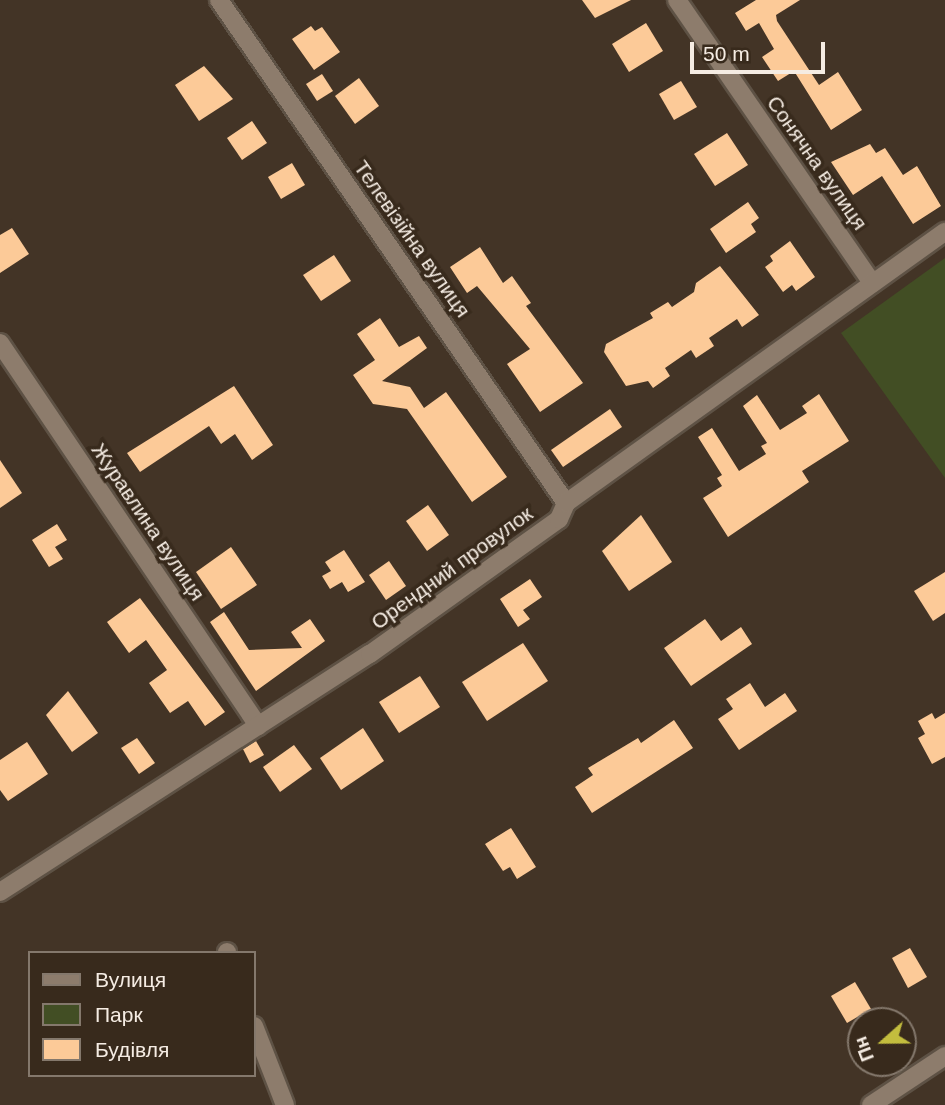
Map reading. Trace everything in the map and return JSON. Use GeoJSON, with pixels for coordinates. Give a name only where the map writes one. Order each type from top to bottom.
{"type":"FeatureCollection","features":[{"type":"Feature","properties":{"kind":"street","name":"Телевізійна вулиця"},"geometry":{"type":"LineString","coordinates":[[219,0],[566,503]]}},
{"type":"Feature","properties":{"kind":"street","name":"Сонячна вулиця"},"geometry":{"type":"LineString","coordinates":[[677,0],[872,283]]}},
{"type":"Feature","properties":{"kind":"street","name":"Орендний провулок"},"geometry":{"type":"LineString","coordinates":[[0,892],[370,654],[559,519],[566,503],[945,232]]}},
{"type":"Feature","properties":{"kind":"street","name":"Журавлина вулиця"},"geometry":{"type":"LineString","coordinates":[[0,343],[258,726]]}},
{"type":"Feature","properties":{"kind":"street"},"geometry":{"type":"LineString","coordinates":[[256,1031],[285,1105]]}},
{"type":"Feature","properties":{"kind":"street"},"geometry":{"type":"LineString","coordinates":[[871,1105],[945,1056]]}},
{"type":"Feature","properties":{"kind":"green space"},"geometry":{"type":"Polygon","coordinates":[[[945,258],[945,478],[841,333],[945,258]]]}},
{"type":"Feature","properties":{"kind":"building"},"geometry":{"type":"Polygon","coordinates":[[[582,0],[631,0],[595,18],[582,0]]]}},
{"type":"Feature","properties":{"kind":"building"},"geometry":{"type":"Polygon","coordinates":[[[756,0],[800,0],[776,15],[777,21],[819,85],[838,72],[862,110],[831,130],[794,71],[778,81],[762,57],[774,49],[759,23],[746,31],[735,13],[756,0]]]}},
{"type":"Feature","properties":{"kind":"building"},"geometry":{"type":"Polygon","coordinates":[[[646,23],[663,51],[629,72],[612,44],[646,23]]]}},
{"type":"Feature","properties":{"kind":"building"},"geometry":{"type":"Polygon","coordinates":[[[311,26],[315,31],[322,27],[340,52],[314,70],[292,39],[311,26]]]}},
{"type":"Feature","properties":{"kind":"building"},"geometry":{"type":"Polygon","coordinates":[[[204,66],[233,99],[199,121],[175,85],[204,66]]]}},
{"type":"Feature","properties":{"kind":"building"},"geometry":{"type":"Polygon","coordinates":[[[322,74],[333,91],[317,101],[306,84],[322,74]]]}},
{"type":"Feature","properties":{"kind":"building"},"geometry":{"type":"Polygon","coordinates":[[[359,78],[379,106],[355,124],[335,96],[359,78]]]}},
{"type":"Feature","properties":{"kind":"building"},"geometry":{"type":"Polygon","coordinates":[[[681,81],[697,107],[674,120],[659,94],[681,81]]]}},
{"type":"Feature","properties":{"kind":"building"},"geometry":{"type":"Polygon","coordinates":[[[252,121],[267,143],[242,160],[227,138],[252,121]]]}},
{"type":"Feature","properties":{"kind":"building"},"geometry":{"type":"Polygon","coordinates":[[[727,133],[748,165],[715,186],[694,154],[727,133]]]}},
{"type":"Feature","properties":{"kind":"building"},"geometry":{"type":"Polygon","coordinates":[[[870,144],[876,153],[885,148],[903,175],[917,166],[941,206],[913,224],[882,176],[853,195],[831,162],[870,144]]]}},
{"type":"Feature","properties":{"kind":"building"},"geometry":{"type":"Polygon","coordinates":[[[292,163],[305,185],[281,199],[268,177],[292,163]]]}},
{"type":"Feature","properties":{"kind":"building"},"geometry":{"type":"Polygon","coordinates":[[[748,202],[759,218],[751,224],[756,232],[726,253],[710,229],[748,202]]]}},
{"type":"Feature","properties":{"kind":"building"},"geometry":{"type":"Polygon","coordinates":[[[12,228],[29,254],[0,273],[0,235],[12,228]]]}},
{"type":"Feature","properties":{"kind":"building"},"geometry":{"type":"Polygon","coordinates":[[[790,241],[815,277],[796,291],[792,285],[783,292],[765,267],[773,261],[770,256],[790,241]]]}},
{"type":"Feature","properties":{"kind":"building"},"geometry":{"type":"Polygon","coordinates":[[[480,247],[503,283],[512,276],[531,303],[526,306],[583,383],[540,412],[507,364],[530,349],[477,286],[467,293],[450,267],[480,247]]]}},
{"type":"Feature","properties":{"kind":"building"},"geometry":{"type":"Polygon","coordinates":[[[334,255],[351,281],[321,301],[303,275],[334,255]]]}},
{"type":"Feature","properties":{"kind":"building"},"geometry":{"type":"Polygon","coordinates":[[[720,266],[759,315],[742,327],[737,319],[709,338],[714,346],[696,358],[691,350],[665,368],[670,376],[653,388],[648,381],[626,386],[604,352],[606,344],[653,318],[650,313],[668,302],[672,307],[694,292],[696,283],[720,266]]]}},
{"type":"Feature","properties":{"kind":"building"},"geometry":{"type":"Polygon","coordinates":[[[380,318],[399,347],[419,336],[427,348],[382,381],[410,387],[424,408],[446,392],[507,477],[472,502],[407,409],[373,404],[353,375],[375,360],[357,334],[380,318]]]}},
{"type":"Feature","properties":{"kind":"building"},"geometry":{"type":"Polygon","coordinates":[[[234,386],[273,445],[252,460],[235,434],[221,444],[209,426],[140,472],[127,453],[234,386]]]}},
{"type":"Feature","properties":{"kind":"building"},"geometry":{"type":"Polygon","coordinates":[[[819,394],[849,441],[802,471],[809,482],[728,537],[703,498],[722,486],[717,478],[722,475],[698,437],[712,428],[739,471],[766,454],[761,446],[767,443],[743,406],[757,395],[780,430],[807,413],[802,406],[819,394]]]}},
{"type":"Feature","properties":{"kind":"building"},"geometry":{"type":"Polygon","coordinates":[[[610,409],[622,427],[563,467],[551,450],[610,409]]]}},
{"type":"Feature","properties":{"kind":"building"},"geometry":{"type":"Polygon","coordinates":[[[0,460],[22,493],[0,508],[0,460]]]}},
{"type":"Feature","properties":{"kind":"building"},"geometry":{"type":"Polygon","coordinates":[[[428,505],[449,535],[427,551],[406,521],[428,505]]]}},
{"type":"Feature","properties":{"kind":"building"},"geometry":{"type":"Polygon","coordinates":[[[641,515],[672,562],[629,591],[602,551],[641,515]]]}},
{"type":"Feature","properties":{"kind":"building"},"geometry":{"type":"Polygon","coordinates":[[[57,524],[67,540],[55,547],[63,559],[49,567],[32,540],[57,524]]]}},
{"type":"Feature","properties":{"kind":"building"},"geometry":{"type":"Polygon","coordinates":[[[231,547],[257,585],[221,609],[196,572],[231,547]]]}},
{"type":"Feature","properties":{"kind":"building"},"geometry":{"type":"Polygon","coordinates":[[[344,550],[365,582],[348,592],[342,582],[330,589],[322,576],[331,571],[325,562],[344,550]]]}},
{"type":"Feature","properties":{"kind":"building"},"geometry":{"type":"Polygon","coordinates":[[[389,561],[406,586],[386,600],[369,575],[389,561]]]}},
{"type":"Feature","properties":{"kind":"building"},"geometry":{"type":"Polygon","coordinates":[[[945,572],[945,613],[933,621],[914,591],[945,572]]]}},
{"type":"Feature","properties":{"kind":"building"},"geometry":{"type":"Polygon","coordinates":[[[530,579],[542,597],[523,610],[530,619],[518,627],[500,599],[530,579]]]}},
{"type":"Feature","properties":{"kind":"building"},"geometry":{"type":"Polygon","coordinates":[[[140,598],[225,712],[205,726],[188,701],[170,713],[149,683],[167,670],[146,640],[129,653],[107,622],[140,598]]]}},
{"type":"Feature","properties":{"kind":"building"},"geometry":{"type":"Polygon","coordinates":[[[224,612],[249,650],[302,648],[291,632],[310,619],[325,641],[256,691],[210,622],[224,612]]]}},
{"type":"Feature","properties":{"kind":"building"},"geometry":{"type":"Polygon","coordinates":[[[705,619],[721,641],[741,627],[752,644],[691,686],[664,648],[705,619]]]}},
{"type":"Feature","properties":{"kind":"building"},"geometry":{"type":"Polygon","coordinates":[[[523,643],[548,681],[487,721],[462,682],[523,643]]]}},
{"type":"Feature","properties":{"kind":"building"},"geometry":{"type":"Polygon","coordinates":[[[420,676],[440,707],[399,733],[379,702],[420,676]]]}},
{"type":"Feature","properties":{"kind":"building"},"geometry":{"type":"Polygon","coordinates":[[[750,683],[765,707],[785,693],[797,711],[739,750],[718,719],[733,709],[726,699],[750,683]]]}},
{"type":"Feature","properties":{"kind":"building"},"geometry":{"type":"Polygon","coordinates":[[[68,691],[98,733],[72,752],[46,715],[68,691]]]}},
{"type":"Feature","properties":{"kind":"building"},"geometry":{"type":"Polygon","coordinates":[[[932,713],[935,719],[945,713],[945,757],[932,764],[918,738],[925,734],[918,721],[932,713]]]}},
{"type":"Feature","properties":{"kind":"building"},"geometry":{"type":"Polygon","coordinates":[[[674,720],[693,748],[592,813],[575,787],[593,775],[588,768],[638,738],[641,743],[674,720]]]}},
{"type":"Feature","properties":{"kind":"building"},"geometry":{"type":"Polygon","coordinates":[[[363,728],[384,761],[341,790],[320,758],[363,728]]]}},
{"type":"Feature","properties":{"kind":"building"},"geometry":{"type":"Polygon","coordinates":[[[137,738],[155,763],[139,774],[121,748],[137,738]]]}},
{"type":"Feature","properties":{"kind":"building"},"geometry":{"type":"Polygon","coordinates":[[[256,741],[264,755],[250,763],[243,749],[256,741]]]}},
{"type":"Feature","properties":{"kind":"building"},"geometry":{"type":"Polygon","coordinates":[[[27,742],[48,774],[8,801],[0,790],[0,760],[27,742]]]}},
{"type":"Feature","properties":{"kind":"building"},"geometry":{"type":"Polygon","coordinates":[[[294,745],[312,769],[280,792],[263,767],[294,745]]]}},
{"type":"Feature","properties":{"kind":"building"},"geometry":{"type":"Polygon","coordinates":[[[511,828],[536,867],[517,879],[510,867],[503,871],[485,844],[511,828]]]}},
{"type":"Feature","properties":{"kind":"building"},"geometry":{"type":"Polygon","coordinates":[[[910,948],[927,977],[908,988],[892,958],[910,948]]]}},
{"type":"Feature","properties":{"kind":"building"},"geometry":{"type":"Polygon","coordinates":[[[855,982],[870,1007],[847,1007],[847,1023],[831,996],[855,982]]]}}]}
